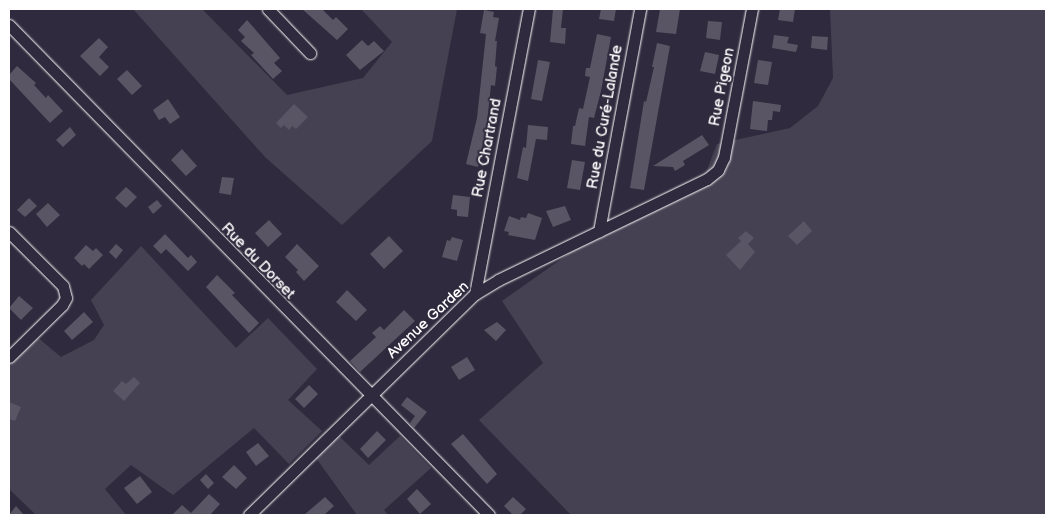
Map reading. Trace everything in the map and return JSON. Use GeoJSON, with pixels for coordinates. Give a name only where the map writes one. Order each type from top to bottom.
{"type":"FeatureCollection","features":[{"type":"Feature","properties":{"kind":"street"},"geometry":{"type":"LineString","coordinates":[[268,9],[310,53]]}},
{"type":"Feature","properties":{"kind":"street","name":"Rue Chartrand"},"geometry":{"type":"LineString","coordinates":[[475,294],[529,9]]}},
{"type":"Feature","properties":{"kind":"street","name":"Rue du Curé-Lalande"},"geometry":{"type":"LineString","coordinates":[[599,231],[640,9]]}},
{"type":"Feature","properties":{"kind":"street","name":"Rue Pigeon"},"geometry":{"type":"LineString","coordinates":[[718,170],[724,156],[752,9]]}},
{"type":"Feature","properties":{"kind":"street","name":"Rue du Dorset"},"geometry":{"type":"LineString","coordinates":[[9,26],[370,396],[489,515]]}},
{"type":"Feature","properties":{"kind":"street","name":"Avenue Garden"},"geometry":{"type":"LineString","coordinates":[[249,515],[475,294],[498,280],[707,180],[718,170]]}},
{"type":"Feature","properties":{"kind":"street"},"geometry":{"type":"LineString","coordinates":[[9,232],[63,286],[66,298],[62,306],[9,357]]}},
{"type":"Feature","properties":{"kind":"shaded area"},"geometry":{"type":"Polygon","coordinates":[[[133,9],[202,9],[287,95],[363,78],[392,42],[361,9],[457,9],[432,141],[342,225],[265,157],[133,9]]]}},
{"type":"Feature","properties":{"kind":"shaded area"},"geometry":{"type":"Polygon","coordinates":[[[830,9],[1046,9],[1046,515],[571,515],[479,420],[543,363],[502,301],[567,255],[595,227],[705,175],[717,144],[790,128],[818,106],[833,78],[830,9]]]}},
{"type":"Feature","properties":{"kind":"shaded area"},"geometry":{"type":"Polygon","coordinates":[[[141,246],[236,348],[268,318],[317,369],[288,400],[322,431],[289,464],[254,428],[173,495],[131,465],[105,489],[126,515],[36,515],[9,489],[9,365],[36,336],[61,357],[94,340],[104,325],[91,300],[141,246]]]}},
{"type":"Feature","properties":{"kind":"shaded area"},"geometry":{"type":"Polygon","coordinates":[[[339,436],[369,465],[400,436],[431,468],[384,510],[388,515],[357,515],[316,458],[339,436]]]}},
{"type":"Feature","properties":{"kind":"building"},"geometry":{"type":"Polygon","coordinates":[[[302,9],[322,9],[333,20],[336,17],[348,29],[337,40],[302,9]]]}},
{"type":"Feature","properties":{"kind":"building"},"geometry":{"type":"Polygon","coordinates":[[[553,9],[563,9],[561,28],[566,28],[565,44],[550,42],[553,9]]]}},
{"type":"Feature","properties":{"kind":"building"},"geometry":{"type":"Polygon","coordinates":[[[601,9],[616,9],[614,21],[599,19],[601,9]]]}},
{"type":"Feature","properties":{"kind":"building"},"geometry":{"type":"Polygon","coordinates":[[[660,9],[680,9],[676,34],[656,32],[660,9]]]}},
{"type":"Feature","properties":{"kind":"building"},"geometry":{"type":"Polygon","coordinates":[[[780,9],[795,9],[793,22],[778,20],[780,9]]]}},
{"type":"Feature","properties":{"kind":"building"},"geometry":{"type":"Polygon","coordinates":[[[484,10],[494,12],[493,17],[499,18],[495,41],[497,41],[495,66],[497,67],[495,86],[491,85],[487,123],[478,167],[466,164],[477,118],[486,34],[480,33],[484,10]]]}},
{"type":"Feature","properties":{"kind":"building"},"geometry":{"type":"Polygon","coordinates":[[[247,20],[280,58],[274,63],[282,71],[273,79],[251,55],[254,53],[241,41],[245,37],[238,30],[247,20]]]}},
{"type":"Feature","properties":{"kind":"building"},"geometry":{"type":"Polygon","coordinates":[[[708,21],[722,22],[720,40],[706,38],[708,21]]]}},
{"type":"Feature","properties":{"kind":"building"},"geometry":{"type":"Polygon","coordinates":[[[597,34],[611,37],[601,91],[594,118],[589,117],[585,146],[571,144],[573,126],[575,126],[579,108],[583,109],[590,77],[585,76],[586,68],[590,68],[597,34]]]}},
{"type":"Feature","properties":{"kind":"building"},"geometry":{"type":"Polygon","coordinates":[[[774,35],[789,37],[787,43],[798,45],[796,52],[772,48],[774,35]]]}},
{"type":"Feature","properties":{"kind":"building"},"geometry":{"type":"Polygon","coordinates":[[[812,36],[828,37],[827,50],[811,48],[812,36]]]}},
{"type":"Feature","properties":{"kind":"building"},"geometry":{"type":"Polygon","coordinates":[[[99,38],[108,47],[99,57],[109,67],[100,76],[80,56],[99,38]]]}},
{"type":"Feature","properties":{"kind":"building"},"geometry":{"type":"Polygon","coordinates":[[[362,40],[368,46],[374,41],[384,51],[360,70],[346,55],[362,40]]]}},
{"type":"Feature","properties":{"kind":"building"},"geometry":{"type":"Polygon","coordinates":[[[657,43],[670,46],[644,190],[630,188],[644,101],[646,102],[654,67],[652,67],[657,43]]]}},
{"type":"Feature","properties":{"kind":"building"},"geometry":{"type":"Polygon","coordinates":[[[705,52],[719,55],[715,74],[700,71],[705,52]]]}},
{"type":"Feature","properties":{"kind":"building"},"geometry":{"type":"Polygon","coordinates":[[[538,60],[550,62],[542,101],[531,99],[538,60]]]}},
{"type":"Feature","properties":{"kind":"building"},"geometry":{"type":"Polygon","coordinates":[[[758,60],[772,62],[768,85],[754,83],[758,60]]]}},
{"type":"Feature","properties":{"kind":"building"},"geometry":{"type":"Polygon","coordinates":[[[17,66],[36,83],[34,85],[46,98],[48,95],[63,111],[50,123],[9,79],[9,75],[17,66]]]}},
{"type":"Feature","properties":{"kind":"building"},"geometry":{"type":"Polygon","coordinates":[[[127,70],[142,86],[132,95],[117,79],[127,70]]]}},
{"type":"Feature","properties":{"kind":"building"},"geometry":{"type":"Polygon","coordinates":[[[168,99],[180,117],[170,124],[165,117],[159,120],[153,110],[168,99]]]}},
{"type":"Feature","properties":{"kind":"building"},"geometry":{"type":"Polygon","coordinates":[[[753,101],[781,105],[780,112],[773,111],[772,120],[768,120],[767,131],[750,129],[753,101]]]}},
{"type":"Feature","properties":{"kind":"building"},"geometry":{"type":"Polygon","coordinates":[[[294,104],[308,117],[296,129],[292,126],[289,130],[284,125],[281,128],[276,123],[294,104]]]}},
{"type":"Feature","properties":{"kind":"building"},"geometry":{"type":"Polygon","coordinates":[[[528,125],[548,127],[547,140],[536,139],[528,181],[517,178],[523,147],[526,148],[528,125]]]}},
{"type":"Feature","properties":{"kind":"building"},"geometry":{"type":"Polygon","coordinates":[[[70,127],[76,135],[63,147],[56,140],[70,127]]]}},
{"type":"Feature","properties":{"kind":"building"},"geometry":{"type":"Polygon","coordinates":[[[702,135],[709,145],[683,161],[685,165],[675,171],[673,167],[653,166],[702,135]]]}},
{"type":"Feature","properties":{"kind":"building"},"geometry":{"type":"Polygon","coordinates":[[[182,149],[197,166],[186,176],[171,160],[182,149]]]}},
{"type":"Feature","properties":{"kind":"building"},"geometry":{"type":"Polygon","coordinates":[[[572,160],[585,162],[580,190],[567,188],[572,160]]]}},
{"type":"Feature","properties":{"kind":"building"},"geometry":{"type":"Polygon","coordinates":[[[222,177],[234,178],[231,195],[219,193],[222,177]]]}},
{"type":"Feature","properties":{"kind":"building"},"geometry":{"type":"Polygon","coordinates":[[[126,187],[137,197],[126,208],[115,198],[126,187]]]}},
{"type":"Feature","properties":{"kind":"building"},"geometry":{"type":"Polygon","coordinates":[[[453,195],[470,197],[468,217],[457,216],[457,210],[451,209],[453,195]]]}},
{"type":"Feature","properties":{"kind":"building"},"geometry":{"type":"Polygon","coordinates":[[[29,198],[37,206],[25,217],[17,210],[29,198]]]}},
{"type":"Feature","properties":{"kind":"building"},"geometry":{"type":"Polygon","coordinates":[[[157,200],[162,206],[153,214],[148,207],[157,200]]]}},
{"type":"Feature","properties":{"kind":"building"},"geometry":{"type":"Polygon","coordinates":[[[48,203],[60,215],[47,227],[36,214],[48,203]]]}},
{"type":"Feature","properties":{"kind":"building"},"geometry":{"type":"Polygon","coordinates":[[[565,206],[571,220],[553,227],[546,211],[565,206]]]}},
{"type":"Feature","properties":{"kind":"building"},"geometry":{"type":"Polygon","coordinates":[[[528,213],[542,218],[535,240],[508,235],[509,232],[504,231],[509,216],[520,220],[521,217],[526,218],[528,213]]]}},
{"type":"Feature","properties":{"kind":"building"},"geometry":{"type":"Polygon","coordinates":[[[269,220],[282,234],[268,247],[255,233],[269,220]]]}},
{"type":"Feature","properties":{"kind":"building"},"geometry":{"type":"Polygon","coordinates":[[[804,221],[812,231],[797,245],[788,236],[804,221]]]}},
{"type":"Feature","properties":{"kind":"building"},"geometry":{"type":"Polygon","coordinates":[[[746,231],[754,238],[748,244],[755,252],[740,270],[726,255],[741,241],[738,238],[746,231]]]}},
{"type":"Feature","properties":{"kind":"building"},"geometry":{"type":"Polygon","coordinates":[[[165,234],[188,258],[191,255],[197,262],[188,271],[166,249],[161,254],[153,246],[165,234]]]}},
{"type":"Feature","properties":{"kind":"building"},"geometry":{"type":"Polygon","coordinates":[[[389,236],[403,251],[384,269],[370,254],[389,236]]]}},
{"type":"Feature","properties":{"kind":"building"},"geometry":{"type":"Polygon","coordinates":[[[452,237],[463,240],[457,261],[442,257],[447,240],[450,241],[452,237]]]}},
{"type":"Feature","properties":{"kind":"building"},"geometry":{"type":"Polygon","coordinates":[[[116,244],[123,250],[116,259],[109,252],[116,244]]]}},
{"type":"Feature","properties":{"kind":"building"},"geometry":{"type":"Polygon","coordinates":[[[297,244],[319,266],[304,281],[296,272],[298,270],[285,257],[297,244]]]}},
{"type":"Feature","properties":{"kind":"building"},"geometry":{"type":"Polygon","coordinates":[[[86,245],[93,251],[96,248],[103,255],[89,269],[84,264],[82,266],[74,258],[86,245]]]}},
{"type":"Feature","properties":{"kind":"building"},"geometry":{"type":"Polygon","coordinates":[[[217,275],[235,293],[232,295],[259,323],[249,333],[206,287],[217,275]]]}},
{"type":"Feature","properties":{"kind":"building"},"geometry":{"type":"Polygon","coordinates":[[[347,290],[367,310],[356,321],[336,302],[347,290]]]}},
{"type":"Feature","properties":{"kind":"building"},"geometry":{"type":"Polygon","coordinates":[[[19,296],[33,308],[21,320],[9,308],[19,296]]]}},
{"type":"Feature","properties":{"kind":"building"},"geometry":{"type":"Polygon","coordinates":[[[404,310],[415,321],[360,372],[350,361],[376,337],[372,333],[380,326],[384,330],[404,310]]]}},
{"type":"Feature","properties":{"kind":"building"},"geometry":{"type":"Polygon","coordinates":[[[84,312],[93,322],[72,340],[64,331],[84,312]]]}},
{"type":"Feature","properties":{"kind":"building"},"geometry":{"type":"Polygon","coordinates":[[[497,322],[506,330],[496,341],[484,330],[497,322]]]}},
{"type":"Feature","properties":{"kind":"building"},"geometry":{"type":"Polygon","coordinates":[[[467,357],[475,370],[459,380],[451,367],[467,357]]]}},
{"type":"Feature","properties":{"kind":"building"},"geometry":{"type":"Polygon","coordinates":[[[134,377],[140,383],[124,401],[113,391],[122,381],[126,384],[134,377]]]}},
{"type":"Feature","properties":{"kind":"building"},"geometry":{"type":"Polygon","coordinates":[[[309,385],[318,394],[304,408],[295,399],[309,385]]]}},
{"type":"Feature","properties":{"kind":"building"},"geometry":{"type":"Polygon","coordinates":[[[407,397],[427,412],[414,428],[410,423],[415,416],[401,405],[407,397]]]}},
{"type":"Feature","properties":{"kind":"building"},"geometry":{"type":"Polygon","coordinates":[[[9,402],[21,407],[15,421],[9,419],[9,402]]]}},
{"type":"Feature","properties":{"kind":"building"},"geometry":{"type":"Polygon","coordinates":[[[377,431],[386,440],[368,458],[360,449],[377,431]]]}},
{"type":"Feature","properties":{"kind":"building"},"geometry":{"type":"Polygon","coordinates":[[[463,434],[497,474],[487,484],[451,444],[463,434]]]}},
{"type":"Feature","properties":{"kind":"building"},"geometry":{"type":"Polygon","coordinates":[[[258,443],[269,456],[256,466],[246,452],[258,443]]]}},
{"type":"Feature","properties":{"kind":"building"},"geometry":{"type":"Polygon","coordinates":[[[234,465],[247,478],[236,489],[222,477],[234,465]]]}},
{"type":"Feature","properties":{"kind":"building"},"geometry":{"type":"Polygon","coordinates":[[[206,474],[214,483],[208,489],[200,480],[206,474]]]}},
{"type":"Feature","properties":{"kind":"building"},"geometry":{"type":"Polygon","coordinates":[[[140,476],[152,492],[137,504],[124,488],[140,476]]]}},
{"type":"Feature","properties":{"kind":"building"},"geometry":{"type":"Polygon","coordinates":[[[417,489],[431,504],[420,514],[407,499],[417,489]]]}},
{"type":"Feature","properties":{"kind":"building"},"geometry":{"type":"Polygon","coordinates":[[[209,494],[220,504],[210,515],[172,515],[182,505],[191,513],[209,494]]]}},
{"type":"Feature","properties":{"kind":"building"},"geometry":{"type":"Polygon","coordinates":[[[325,497],[334,506],[324,515],[304,515],[325,497]]]}},
{"type":"Feature","properties":{"kind":"building"},"geometry":{"type":"Polygon","coordinates":[[[513,497],[526,509],[520,515],[513,515],[504,506],[513,497]]]}},
{"type":"Feature","properties":{"kind":"building"},"geometry":{"type":"Polygon","coordinates":[[[16,506],[24,515],[9,515],[16,506]]]}}]}
